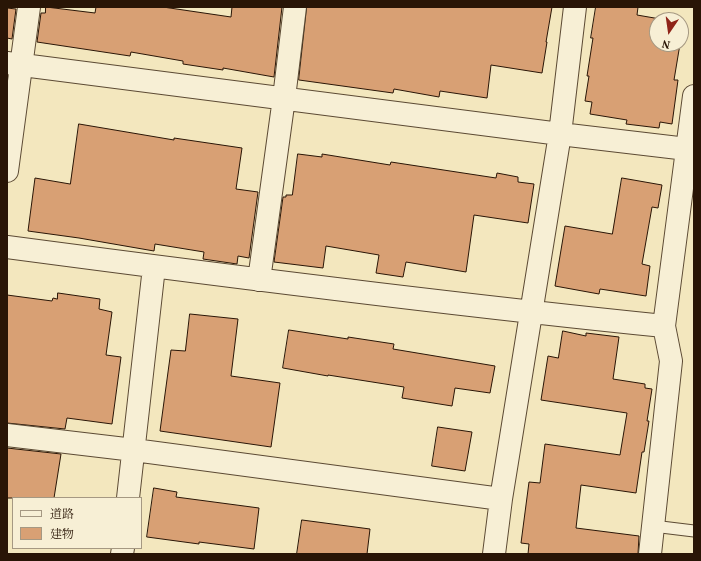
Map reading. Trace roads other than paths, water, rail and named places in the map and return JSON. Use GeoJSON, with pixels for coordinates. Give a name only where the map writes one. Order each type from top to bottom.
{"type":"FeatureCollection","features":[{"type":"Feature","properties":{"kind":"street"},"geometry":{"type":"LineString","coordinates":[[7,171],[14,64],[29,7]]}},
{"type":"Feature","properties":{"kind":"street"},"geometry":{"type":"LineString","coordinates":[[259,280],[295,7]]}},
{"type":"Feature","properties":{"kind":"street"},"geometry":{"type":"LineString","coordinates":[[494,554],[501,499],[560,134],[575,7]]}},
{"type":"Feature","properties":{"kind":"street"},"geometry":{"type":"LineString","coordinates":[[14,64],[687,149]]}},
{"type":"Feature","properties":{"kind":"street"},"geometry":{"type":"LineString","coordinates":[[650,554],[672,361],[664,326],[694,96]]}},
{"type":"Feature","properties":{"kind":"street"},"geometry":{"type":"LineString","coordinates":[[7,247],[259,280],[664,326]]}},
{"type":"Feature","properties":{"kind":"street"},"geometry":{"type":"LineString","coordinates":[[128,497],[154,266]]}},
{"type":"Feature","properties":{"kind":"street"},"geometry":{"type":"LineString","coordinates":[[7,435],[134,450],[501,499]]}},
{"type":"Feature","properties":{"kind":"lane"},"geometry":{"type":"LineString","coordinates":[[653,526],[694,531]]}}]}
